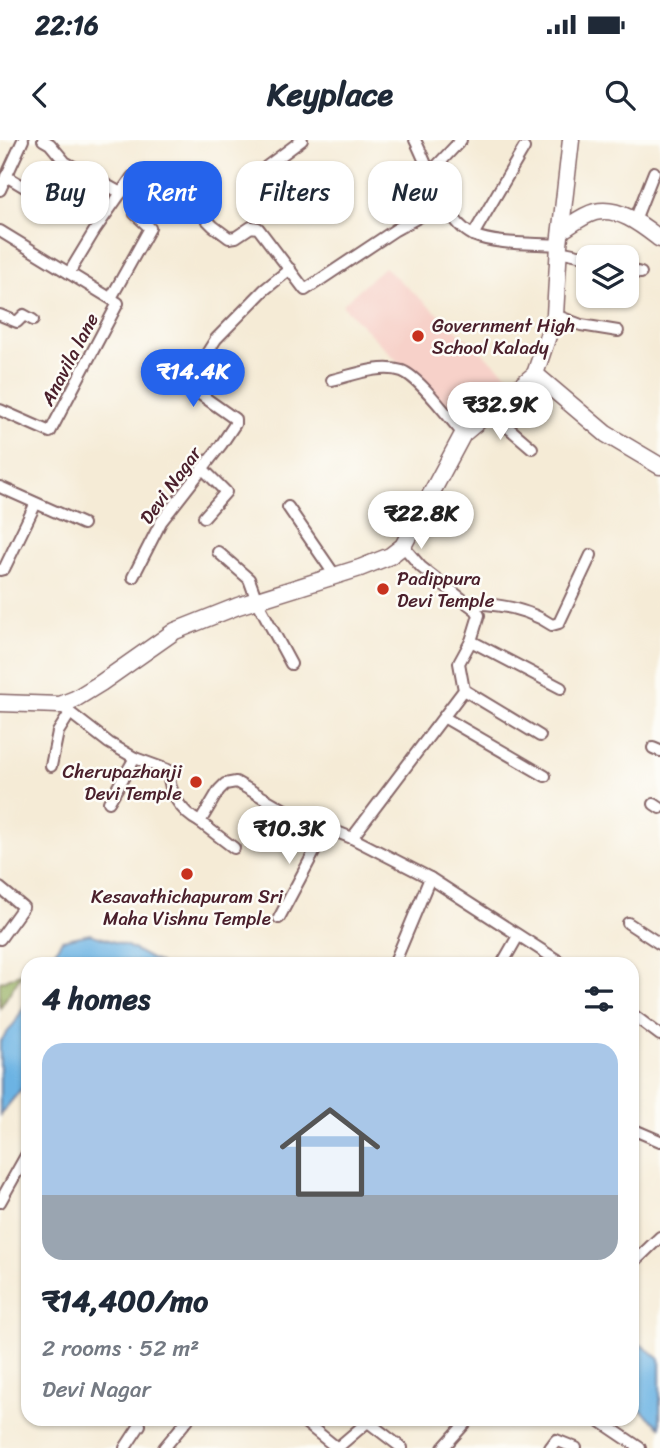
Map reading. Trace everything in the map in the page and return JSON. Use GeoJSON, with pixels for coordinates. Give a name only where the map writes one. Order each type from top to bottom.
{"type":"FeatureCollection","features":[{"type":"Feature","properties":{"kind":"street"},"geometry":{"type":"LineString","coordinates":[[0,190],[23,140]]}},
{"type":"Feature","properties":{"kind":"street"},"geometry":{"type":"LineString","coordinates":[[43,140],[50,144],[65,162],[121,193]]}},
{"type":"Feature","properties":{"kind":"street"},"geometry":{"type":"LineString","coordinates":[[274,161],[302,140]]}},
{"type":"Feature","properties":{"kind":"street"},"geometry":{"type":"LineString","coordinates":[[415,140],[426,161]]}},
{"type":"Feature","properties":{"kind":"street"},"geometry":{"type":"LineString","coordinates":[[441,161],[461,140]]}},
{"type":"Feature","properties":{"kind":"street"},"geometry":{"type":"LineString","coordinates":[[51,766],[65,709],[75,699],[176,631],[257,601],[336,577],[390,556],[403,546],[463,434],[535,374],[555,315],[559,242],[571,140]]}},
{"type":"Feature","properties":{"kind":"street"},"geometry":{"type":"LineString","coordinates":[[472,235],[524,148]]}},
{"type":"Feature","properties":{"kind":"street"},"geometry":{"type":"LineString","coordinates":[[635,220],[654,172]]}},
{"type":"Feature","properties":{"kind":"street"},"geometry":{"type":"LineString","coordinates":[[6,176],[21,185]]}},
{"type":"Feature","properties":{"kind":"street"},"geometry":{"type":"LineString","coordinates":[[69,273],[123,190]]}},
{"type":"Feature","properties":{"kind":"street"},"geometry":{"type":"LineString","coordinates":[[559,242],[596,212],[615,213],[635,220],[660,239]]}},
{"type":"Feature","properties":{"kind":"street"},"geometry":{"type":"LineString","coordinates":[[111,298],[150,228],[146,224]]}},
{"type":"Feature","properties":{"kind":"street"},"geometry":{"type":"LineString","coordinates":[[211,224],[229,237],[236,237],[251,227],[258,228],[305,290],[406,224]]}},
{"type":"Feature","properties":{"kind":"street"},"geometry":{"type":"LineString","coordinates":[[460,224],[472,235],[489,239],[559,242],[576,251]]}},
{"type":"Feature","properties":{"kind":"street","name":"Anavila lane"},"geometry":{"type":"LineString","coordinates":[[0,231],[118,303],[50,432],[0,410]]}},
{"type":"Feature","properties":{"kind":"street","name":"Devi Nagar"},"geometry":{"type":"LineString","coordinates":[[133,578],[161,522],[235,424],[235,419],[187,386],[216,339],[264,290],[290,269]]}},
{"type":"Feature","properties":{"kind":"street"},"geometry":{"type":"LineString","coordinates":[[0,315],[17,322],[24,315],[33,320]]}},
{"type":"Feature","properties":{"kind":"street"},"geometry":{"type":"LineString","coordinates":[[555,315],[581,325],[618,331]]}},
{"type":"Feature","properties":{"kind":"street"},"geometry":{"type":"LineString","coordinates":[[332,380],[377,370],[402,371],[414,378],[463,434]]}},
{"type":"Feature","properties":{"kind":"street"},"geometry":{"type":"LineString","coordinates":[[535,374],[606,434],[660,466]]}},
{"type":"Feature","properties":{"kind":"street"},"geometry":{"type":"LineString","coordinates":[[490,412],[532,449]]}},
{"type":"Feature","properties":{"kind":"street"},"geometry":{"type":"LineString","coordinates":[[202,468],[226,492],[204,517]]}},
{"type":"Feature","properties":{"kind":"street"},"geometry":{"type":"LineString","coordinates":[[0,487],[35,505],[83,524]]}},
{"type":"Feature","properties":{"kind":"street"},"geometry":{"type":"LineString","coordinates":[[0,570],[4,569],[35,505]]}},
{"type":"Feature","properties":{"kind":"street"},"geometry":{"type":"LineString","coordinates":[[288,507],[336,577]]}},
{"type":"Feature","properties":{"kind":"street"},"geometry":{"type":"LineString","coordinates":[[403,546],[421,566],[479,615],[471,641],[458,663],[464,690],[540,736]]}},
{"type":"Feature","properties":{"kind":"street"},"geometry":{"type":"LineString","coordinates":[[218,552],[248,579],[291,664]]}},
{"type":"Feature","properties":{"kind":"street"},"geometry":{"type":"LineString","coordinates":[[468,604],[489,603],[530,614],[552,625],[559,623],[591,555]]}},
{"type":"Feature","properties":{"kind":"street"},"geometry":{"type":"LineString","coordinates":[[471,641],[561,688]]}},
{"type":"Feature","properties":{"kind":"street"},"geometry":{"type":"LineString","coordinates":[[352,838],[464,690]]}},
{"type":"Feature","properties":{"kind":"street"},"geometry":{"type":"LineString","coordinates":[[0,703],[65,709],[109,743],[135,758],[168,770],[168,782],[175,799],[189,817],[200,822],[234,848]]}},
{"type":"Feature","properties":{"kind":"street"},"geometry":{"type":"LineString","coordinates":[[445,718],[545,776]]}},
{"type":"Feature","properties":{"kind":"street"},"geometry":{"type":"LineString","coordinates":[[109,802],[135,758]]}},
{"type":"Feature","properties":{"kind":"street"},"geometry":{"type":"LineString","coordinates":[[200,822],[225,784],[236,782],[292,814],[352,838],[430,878],[550,957]]}},
{"type":"Feature","properties":{"kind":"street"},"geometry":{"type":"LineString","coordinates":[[279,918],[327,828]]}},
{"type":"Feature","properties":{"kind":"street"},"geometry":{"type":"LineString","coordinates":[[397,957],[430,878]]}},
{"type":"Feature","properties":{"kind":"street"},"geometry":{"type":"LineString","coordinates":[[0,888],[23,907],[0,939]]}},
{"type":"Feature","properties":{"kind":"street"},"geometry":{"type":"LineString","coordinates":[[628,923],[660,944]]}},
{"type":"Feature","properties":{"kind":"street"},"geometry":{"type":"LineString","coordinates":[[506,957],[518,936]]}},
{"type":"Feature","properties":{"kind":"street"},"geometry":{"type":"LineString","coordinates":[[639,1019],[660,1035]]}},
{"type":"Feature","properties":{"kind":"street"},"geometry":{"type":"LineString","coordinates":[[639,1132],[660,1142]]}},
{"type":"Feature","properties":{"kind":"street"},"geometry":{"type":"LineString","coordinates":[[0,1202],[21,1164]]}},
{"type":"Feature","properties":{"kind":"street"},"geometry":{"type":"LineString","coordinates":[[639,1257],[660,1237]]}},
{"type":"Feature","properties":{"kind":"street"},"geometry":{"type":"LineString","coordinates":[[125,1448],[139,1426]]}},
{"type":"Feature","properties":{"kind":"street"},"geometry":{"type":"LineString","coordinates":[[164,1448],[182,1426]]}},
{"type":"Feature","properties":{"kind":"street"},"geometry":{"type":"LineString","coordinates":[[313,1426],[337,1448],[364,1426]]}},
{"type":"Feature","properties":{"kind":"street"},"geometry":{"type":"LineString","coordinates":[[376,1426],[402,1448]]}},
{"type":"Feature","properties":{"kind":"street"},"geometry":{"type":"LineString","coordinates":[[443,1448],[463,1426]]}},
{"type":"Feature","properties":{"kind":"street"},"geometry":{"type":"LineString","coordinates":[[607,1426],[640,1448]]}},
{"type":"Feature","properties":{"kind":"street"},"geometry":{"type":"LineString","coordinates":[[550,1448],[556,1440],[576,1448]]}},
{"type":"Feature","properties":{"kind":"shaded area","name":"Government High School Kalady"},"geometry":{"type":"Polygon","coordinates":[[[384,267],[510,377],[464,422],[403,367],[342,305],[384,267]]]}},
{"type":"Feature","properties":{"kind":"green space"},"geometry":{"type":"Polygon","coordinates":[[[21,973],[0,1008],[0,982],[21,973]]]}},
{"type":"Feature","properties":{"kind":"water"},"geometry":{"type":"Polygon","coordinates":[[[90,934],[127,946],[148,957],[51,957],[62,940],[90,934]]]}},
{"type":"Feature","properties":{"kind":"water"},"geometry":{"type":"Polygon","coordinates":[[[21,1012],[21,1090],[0,1115],[0,1042],[21,1012]]]}},
{"type":"Feature","properties":{"kind":"water"},"geometry":{"type":"Polygon","coordinates":[[[639,1343],[660,1359],[660,1427],[639,1408],[639,1343]]]}},
{"type":"Feature","properties":{"kind":"place","name":"Government High School Kalady"},"geometry":{"type":"Point","coordinates":[418,336]}},
{"type":"Feature","properties":{"kind":"place","name":"Padippura Devi Temple"},"geometry":{"type":"Point","coordinates":[383,589]}},
{"type":"Feature","properties":{"kind":"place","name":"Cherupazhanji Devi Temple"},"geometry":{"type":"Point","coordinates":[196,782]}},
{"type":"Feature","properties":{"kind":"place","name":"Kesavathichapuram Sri Maha Vishnu Temple"},"geometry":{"type":"Point","coordinates":[187,874]}}]}
